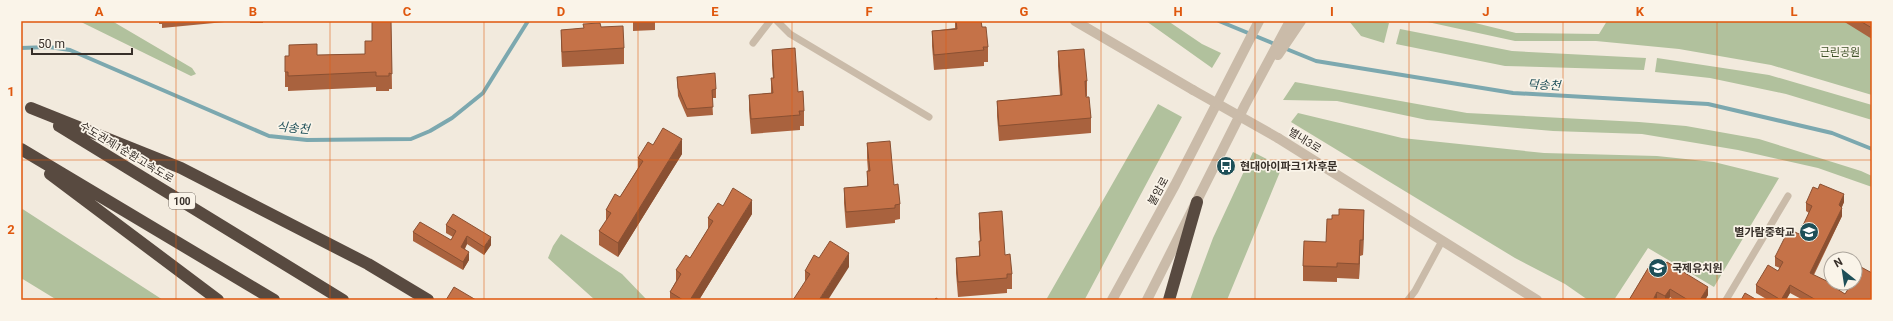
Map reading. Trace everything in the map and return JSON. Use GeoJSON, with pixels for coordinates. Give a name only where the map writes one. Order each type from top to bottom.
{"type":"FeatureCollection","features":[{"type":"Feature","properties":{"kind":"highway"},"geometry":{"type":"LineString","coordinates":[[26,106],[181,168],[368,264],[428,300]]}},
{"type":"Feature","properties":{"kind":"highway","name":"수도권제1순환고속도로"},"geometry":{"type":"LineString","coordinates":[[26,106],[343,300]]}},
{"type":"Feature","properties":{"kind":"highway"},"geometry":{"type":"LineString","coordinates":[[21,150],[218,300]]}},
{"type":"Feature","properties":{"kind":"highway"},"geometry":{"type":"LineString","coordinates":[[21,150],[274,300]]}},
{"type":"Feature","properties":{"kind":"highway"},"geometry":{"type":"LineString","coordinates":[[1169,300],[1197,202]]}},
{"type":"Feature","properties":{"kind":"street","name":"별내3로"},"geometry":{"type":"LineString","coordinates":[[1075,21],[1278,138],[1537,300]]}},
{"type":"Feature","properties":{"kind":"street"},"geometry":{"type":"LineString","coordinates":[[1224,92],[1259,21]]}},
{"type":"Feature","properties":{"kind":"street"},"geometry":{"type":"LineString","coordinates":[[1224,92],[1267,21]]}},
{"type":"Feature","properties":{"kind":"street"},"geometry":{"type":"LineString","coordinates":[[1146,300],[1245,105],[1290,21]]}},
{"type":"Feature","properties":{"kind":"street"},"geometry":{"type":"LineString","coordinates":[[1245,105],[1301,21]]}},
{"type":"Feature","properties":{"kind":"street","name":"불암로"},"geometry":{"type":"LineString","coordinates":[[1112,300],[1224,92]]}},
{"type":"Feature","properties":{"kind":"lane"},"geometry":{"type":"LineString","coordinates":[[753,43],[770,21]]}},
{"type":"Feature","properties":{"kind":"lane"},"geometry":{"type":"LineString","coordinates":[[777,21],[790,34],[929,117]]}},
{"type":"Feature","properties":{"kind":"lane"},"geometry":{"type":"LineString","coordinates":[[1726,300],[1788,196]]}},
{"type":"Feature","properties":{"kind":"lane"},"geometry":{"type":"LineString","coordinates":[[1408,300],[1415,291],[1442,241]]}},
{"type":"Feature","properties":{"kind":"green space"},"geometry":{"type":"Polygon","coordinates":[[[79,21],[112,21],[192,68],[196,74],[191,76],[79,21]]]}},
{"type":"Feature","properties":{"kind":"green space"},"geometry":{"type":"Polygon","coordinates":[[[1146,21],[1168,21],[1202,44],[1221,53],[1212,68],[1146,21]]]}},
{"type":"Feature","properties":{"kind":"green space"},"geometry":{"type":"Polygon","coordinates":[[[1349,21],[1381,21],[1389,23],[1384,43],[1361,36],[1349,21]]]}},
{"type":"Feature","properties":{"kind":"green space","name":"근린공원"},"geometry":{"type":"Polygon","coordinates":[[[1423,21],[1467,21],[1516,33],[1599,34],[1607,21],[1872,21],[1872,95],[1771,65],[1679,49],[1596,41],[1515,41],[1423,21]]]}},
{"type":"Feature","properties":{"kind":"green space"},"geometry":{"type":"Polygon","coordinates":[[[1400,29],[1512,51],[1646,58],[1644,70],[1505,66],[1396,44],[1400,29]]]}},
{"type":"Feature","properties":{"kind":"green space"},"geometry":{"type":"Polygon","coordinates":[[[1657,58],[1769,75],[1872,105],[1872,120],[1786,94],[1710,78],[1655,72],[1657,58]]]}},
{"type":"Feature","properties":{"kind":"green space"},"geometry":{"type":"Polygon","coordinates":[[[1295,82],[1467,113],[1639,122],[1686,126],[1759,139],[1861,171],[1872,176],[1872,187],[1818,168],[1738,150],[1642,134],[1553,131],[1427,120],[1337,101],[1283,100],[1295,82]]]}},
{"type":"Feature","properties":{"kind":"green space"},"geometry":{"type":"Polygon","coordinates":[[[1158,104],[1182,117],[1085,299],[1046,300],[1158,104]]]}},
{"type":"Feature","properties":{"kind":"green space"},"geometry":{"type":"Polygon","coordinates":[[[1298,113],[1402,138],[1544,153],[1657,156],[1714,162],[1779,178],[1714,287],[1648,248],[1614,300],[1588,300],[1565,284],[1515,258],[1291,122],[1298,113]]]}},
{"type":"Feature","properties":{"kind":"green space"},"geometry":{"type":"Polygon","coordinates":[[[1253,152],[1282,167],[1227,300],[1190,300],[1213,238],[1253,152]]]}},
{"type":"Feature","properties":{"kind":"green space"},"geometry":{"type":"Polygon","coordinates":[[[21,208],[163,300],[57,300],[21,278],[21,208]]]}},
{"type":"Feature","properties":{"kind":"green space"},"geometry":{"type":"Polygon","coordinates":[[[561,234],[622,274],[647,300],[595,300],[548,258],[553,246],[561,234]]]}},
{"type":"Feature","properties":{"kind":"building"},"geometry":{"type":"Polygon","coordinates":[[[372,21],[391,21],[392,74],[389,73],[389,76],[376,76],[376,72],[288,76],[288,72],[285,72],[285,56],[289,56],[289,45],[317,44],[317,55],[365,54],[365,41],[372,41],[372,21]]]}},
{"type":"Feature","properties":{"kind":"building"},"geometry":{"type":"Polygon","coordinates":[[[956,21],[981,21],[982,27],[986,27],[988,47],[983,47],[984,50],[934,55],[932,31],[957,29],[956,21]]]}},
{"type":"Feature","properties":{"kind":"building"},"geometry":{"type":"Polygon","coordinates":[[[1860,21],[1872,21],[1872,28],[1860,21]]]}},
{"type":"Feature","properties":{"kind":"building"},"geometry":{"type":"Polygon","coordinates":[[[600,23],[601,27],[623,26],[624,48],[562,52],[561,30],[584,28],[583,24],[600,23]]]}},
{"type":"Feature","properties":{"kind":"building"},"geometry":{"type":"Polygon","coordinates":[[[795,48],[798,92],[803,91],[804,111],[799,111],[800,115],[751,119],[749,95],[773,93],[771,78],[774,78],[772,50],[795,48]]]}},
{"type":"Feature","properties":{"kind":"building"},"geometry":{"type":"Polygon","coordinates":[[[1084,49],[1087,81],[1085,81],[1086,97],[1089,97],[1091,118],[999,126],[997,101],[1062,95],[1058,51],[1084,49]]]}},
{"type":"Feature","properties":{"kind":"building"},"geometry":{"type":"Polygon","coordinates":[[[715,73],[716,89],[712,90],[713,107],[687,109],[678,88],[677,77],[715,73]]]}},
{"type":"Feature","properties":{"kind":"building"},"geometry":{"type":"Polygon","coordinates":[[[663,128],[682,139],[618,243],[599,231],[611,213],[606,210],[615,194],[620,197],[643,161],[638,158],[648,142],[653,145],[663,128]]]}},
{"type":"Feature","properties":{"kind":"building"},"geometry":{"type":"Polygon","coordinates":[[[890,141],[894,185],[898,184],[900,204],[895,205],[895,208],[846,212],[844,188],[868,186],[867,171],[870,171],[867,143],[890,141]]]}},
{"type":"Feature","properties":{"kind":"building"},"geometry":{"type":"Polygon","coordinates":[[[1820,184],[1844,194],[1839,205],[1842,208],[1810,273],[1823,279],[1823,291],[1840,291],[1845,294],[1847,291],[1863,291],[1863,268],[1872,273],[1872,300],[1816,300],[1790,285],[1781,300],[1756,285],[1768,265],[1778,271],[1783,262],[1775,257],[1789,229],[1799,234],[1812,206],[1806,203],[1813,187],[1818,189],[1820,184]]]}},
{"type":"Feature","properties":{"kind":"building"},"geometry":{"type":"Polygon","coordinates":[[[733,188],[752,200],[690,300],[683,300],[670,292],[681,274],[676,270],[686,255],[690,258],[713,221],[708,218],[718,203],[723,206],[733,188]]]}},
{"type":"Feature","properties":{"kind":"building"},"geometry":{"type":"Polygon","coordinates":[[[1339,209],[1364,210],[1363,240],[1360,240],[1359,264],[1337,263],[1337,267],[1303,266],[1304,241],[1326,242],[1327,219],[1332,219],[1332,215],[1339,215],[1339,209]]]}},
{"type":"Feature","properties":{"kind":"building"},"geometry":{"type":"Polygon","coordinates":[[[1002,211],[1005,255],[1010,254],[1012,274],[1007,274],[1007,278],[958,282],[956,258],[980,256],[979,241],[981,241],[979,213],[1002,211]]]}},
{"type":"Feature","properties":{"kind":"building"},"geometry":{"type":"Polygon","coordinates":[[[453,214],[491,237],[484,247],[467,236],[461,247],[469,252],[463,262],[413,232],[420,222],[451,240],[456,231],[446,225],[453,214]]]}},
{"type":"Feature","properties":{"kind":"building"},"geometry":{"type":"Polygon","coordinates":[[[830,241],[849,253],[819,300],[793,300],[810,274],[805,271],[814,255],[819,258],[830,241]]]}},
{"type":"Feature","properties":{"kind":"building"},"geometry":{"type":"Polygon","coordinates":[[[1653,260],[1664,267],[1667,262],[1708,287],[1700,300],[1688,300],[1670,289],[1665,296],[1657,292],[1653,300],[1629,300],[1653,260]]]}},
{"type":"Feature","properties":{"kind":"building"},"geometry":{"type":"Polygon","coordinates":[[[454,287],[476,300],[446,300],[454,287]]]}},
{"type":"Feature","properties":{"kind":"building"},"geometry":{"type":"Polygon","coordinates":[[[1745,293],[1757,300],[1741,300],[1745,293]]]}},
{"type":"Feature","properties":{"kind":"waterway","name":"식송천"},"geometry":{"type":"LineString","coordinates":[[21,48],[49,47],[70,50],[269,136],[307,140],[411,139],[430,131],[452,118],[483,93],[528,21]]}},
{"type":"Feature","properties":{"kind":"waterway","name":"덕송천"},"geometry":{"type":"LineString","coordinates":[[1219,21],[1277,45]]}},
{"type":"Feature","properties":{"kind":"waterway","name":"덕송천"},"geometry":{"type":"LineString","coordinates":[[1284,48],[1316,61],[1513,93],[1708,104],[1832,133],[1872,149]]}},
{"type":"Feature","properties":{"kind":"place","name":"현대아이파크1차후문"},"geometry":{"type":"Point","coordinates":[1226,166]}},
{"type":"Feature","properties":{"kind":"place","name":"별가람중학교"},"geometry":{"type":"Point","coordinates":[1809,232]}},
{"type":"Feature","properties":{"kind":"place","name":"국제유치원"},"geometry":{"type":"Point","coordinates":[1658,268]}}]}
